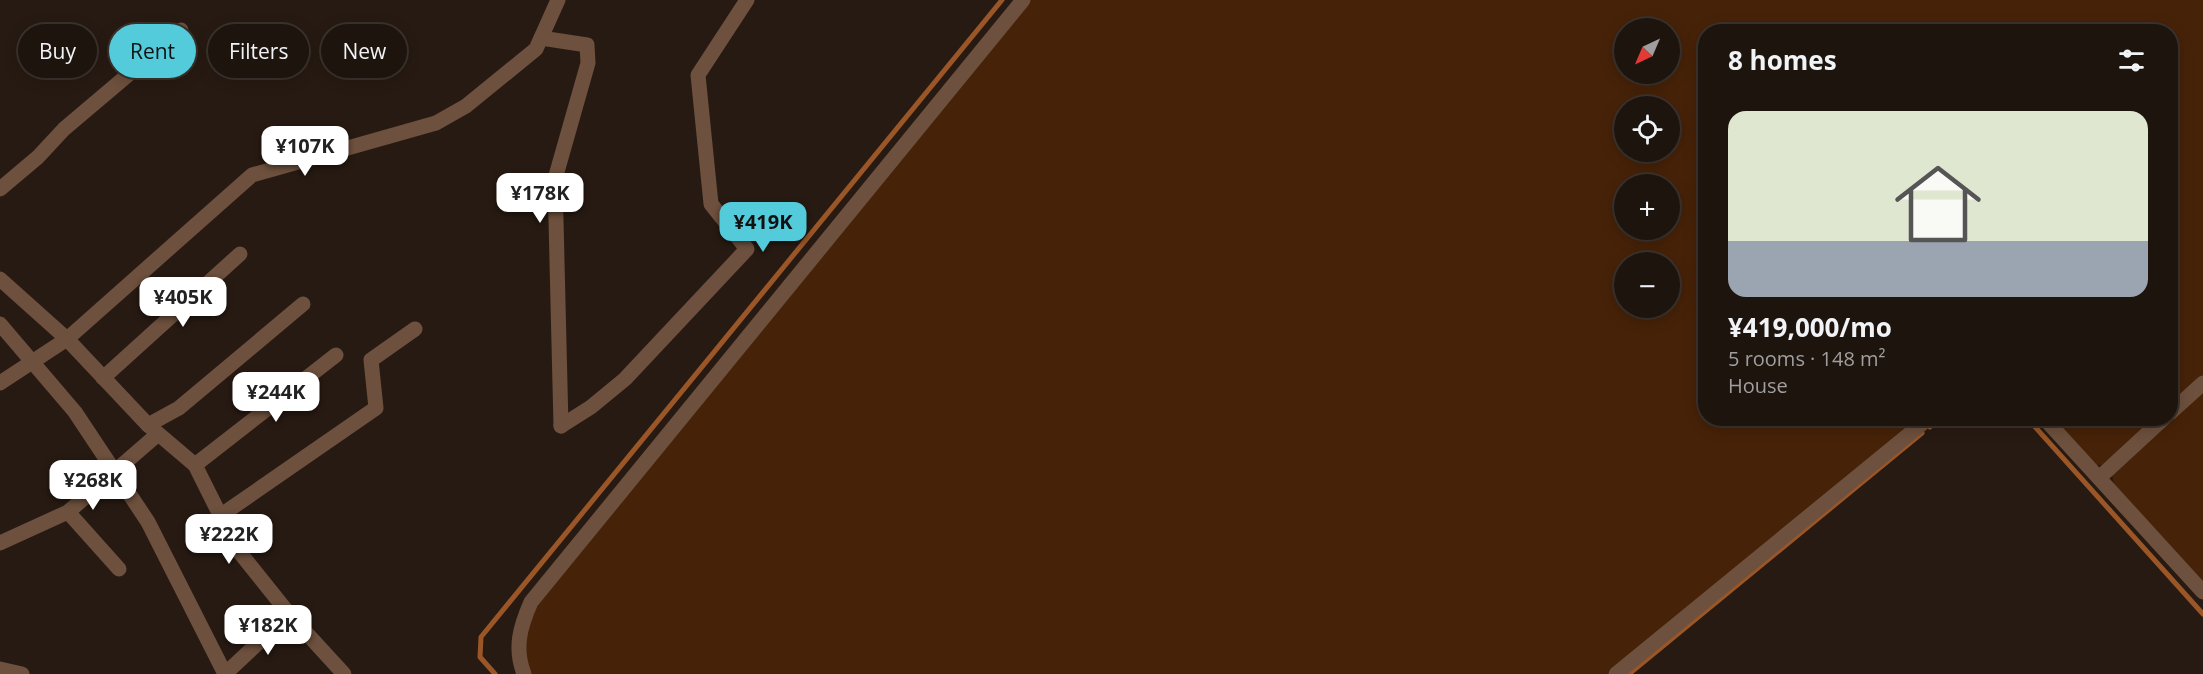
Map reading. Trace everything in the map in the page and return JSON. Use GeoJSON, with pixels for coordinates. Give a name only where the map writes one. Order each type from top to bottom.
{"type":"FeatureCollection","features":[{"type":"Feature","properties":{"kind":"street"},"geometry":{"type":"LineString","coordinates":[[0,383],[67,339],[252,175],[436,123],[466,106],[536,49],[558,0]]}},
{"type":"Feature","properties":{"kind":"street"},"geometry":{"type":"LineString","coordinates":[[541,38],[587,45],[588,63],[555,179],[561,426],[591,407],[625,379],[747,249],[711,204],[699,75],[747,0]]}},
{"type":"Feature","properties":{"kind":"street"},"geometry":{"type":"LineString","coordinates":[[524,674],[518,644],[521,626],[531,602],[1023,0]]}},
{"type":"Feature","properties":{"kind":"street"},"geometry":{"type":"LineString","coordinates":[[0,189],[38,157],[64,129],[124,78]]}},
{"type":"Feature","properties":{"kind":"street"},"geometry":{"type":"LineString","coordinates":[[104,378],[240,254]]}},
{"type":"Feature","properties":{"kind":"street"},"geometry":{"type":"LineString","coordinates":[[0,279],[67,339],[153,430],[195,465],[237,549],[289,614],[344,674]]}},
{"type":"Feature","properties":{"kind":"street"},"geometry":{"type":"LineString","coordinates":[[3,537],[68,512],[115,471],[153,430],[303,304]]}},
{"type":"Feature","properties":{"kind":"street"},"geometry":{"type":"LineString","coordinates":[[0,324],[75,412],[148,522],[225,674],[289,614]]}},
{"type":"Feature","properties":{"kind":"street"},"geometry":{"type":"LineString","coordinates":[[220,516],[376,408],[371,360],[415,328]]}},
{"type":"Feature","properties":{"kind":"street"},"geometry":{"type":"LineString","coordinates":[[195,465],[336,354]]}},
{"type":"Feature","properties":{"kind":"street"},"geometry":{"type":"LineString","coordinates":[[2178,406],[2203,383]]}},
{"type":"Feature","properties":{"kind":"street"},"geometry":{"type":"LineString","coordinates":[[1616,674],[1919,426]]}},
{"type":"Feature","properties":{"kind":"street"},"geometry":{"type":"LineString","coordinates":[[2051,426],[2203,592]]}},
{"type":"Feature","properties":{"kind":"street"},"geometry":{"type":"LineString","coordinates":[[2099,478],[2155,426]]}},
{"type":"Feature","properties":{"kind":"street"},"geometry":{"type":"LineString","coordinates":[[68,512],[119,569]]}},
{"type":"Feature","properties":{"kind":"street"},"geometry":{"type":"LineString","coordinates":[[0,669],[22,674]]}},
{"type":"Feature","properties":{"kind":"shaded area"},"geometry":{"type":"Polygon","coordinates":[[[1029,0],[2203,0],[2203,376],[2178,399],[2178,24],[1698,24],[1698,426],[1909,426],[1607,674],[530,674],[527,669],[524,633],[538,601],[1029,0]]]}},
{"type":"Feature","properties":{"kind":"shaded area"},"geometry":{"type":"Polygon","coordinates":[[[2203,390],[2203,582],[2114,485],[2112,475],[2164,426],[2178,426],[2178,413],[2203,390]]]}},
{"type":"Feature","properties":{"kind":"shaded area"},"geometry":{"type":"Polygon","coordinates":[[[2058,426],[2148,426],[2102,465],[2097,465],[2058,426]]]}},
{"type":"Feature","properties":{"kind":"waterway"},"geometry":{"type":"LineString","coordinates":[[495,674],[480,657],[481,637],[1002,0]]}},
{"type":"Feature","properties":{"kind":"waterway"},"geometry":{"type":"LineString","coordinates":[[2034,426],[2203,614]]}},
{"type":"Feature","properties":{"kind":"waterway"},"geometry":{"type":"LineString","coordinates":[[1629,674],[1922,433]]}}]}
